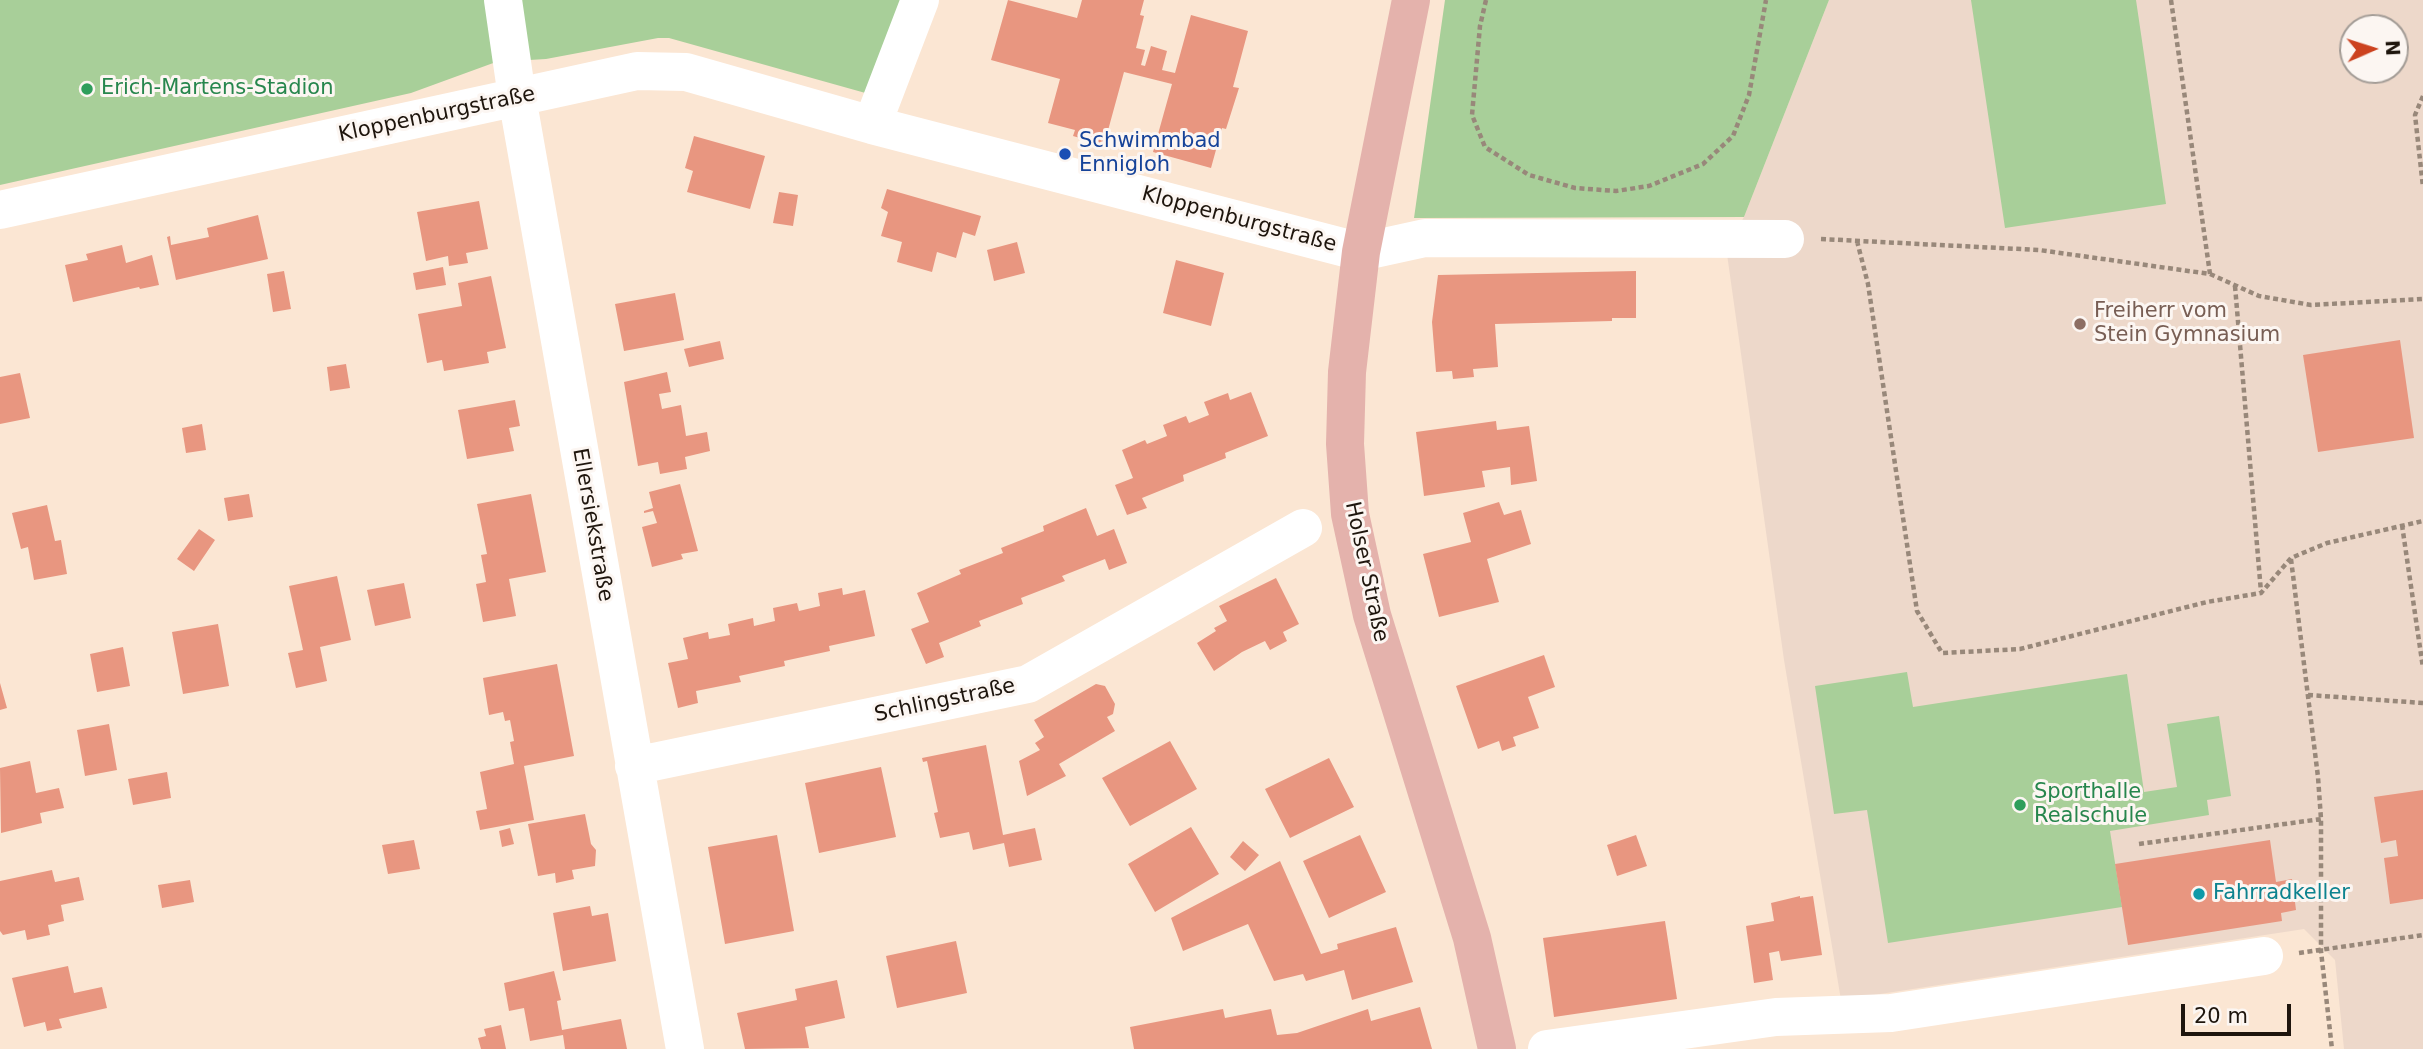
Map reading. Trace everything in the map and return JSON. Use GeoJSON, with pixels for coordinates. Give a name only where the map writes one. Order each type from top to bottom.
{"type":"FeatureCollection","features":[{"type":"Feature","properties":{"kind":"main road","name":"Holser Straße"},"geometry":{"type":"LineString","coordinates":[[1411,0],[1361,252],[1347,372],[1345,444],[1350,514],[1371,615],[1472,938],[1497,1049]]}},
{"type":"Feature","properties":{"kind":"street","name":"Ellersiekstraße"},"geometry":{"type":"LineString","coordinates":[[503,0],[517,97],[685,1049]]}},
{"type":"Feature","properties":{"kind":"street"},"geometry":{"type":"LineString","coordinates":[[872,125],[919,0]]}},
{"type":"Feature","properties":{"kind":"street","name":"Kloppenburgstraße"},"geometry":{"type":"LineString","coordinates":[[0,210],[636,71],[686,72],[872,125],[1361,252]]}},
{"type":"Feature","properties":{"kind":"street"},"geometry":{"type":"LineString","coordinates":[[1361,252],[1425,238],[1785,239]]}},
{"type":"Feature","properties":{"kind":"street","name":"Schlingstraße"},"geometry":{"type":"LineString","coordinates":[[634,766],[1028,684],[1303,528]]}},
{"type":"Feature","properties":{"kind":"street"},"geometry":{"type":"LineString","coordinates":[[1547,1049],[1773,1033],[2264,956]]}},
{"type":"Feature","properties":{"kind":"path"},"geometry":{"type":"LineString","coordinates":[[1486,0],[1480,26],[1472,115],[1485,147],[1529,175],[1575,188],[1616,191],[1649,186],[1703,164],[1733,136],[1749,95],[1766,0]]}},
{"type":"Feature","properties":{"kind":"path"},"geometry":{"type":"LineString","coordinates":[[2171,0],[2210,274]]}},
{"type":"Feature","properties":{"kind":"path"},"geometry":{"type":"LineString","coordinates":[[2423,96],[2415,115],[2423,187]]}},
{"type":"Feature","properties":{"kind":"path"},"geometry":{"type":"LineString","coordinates":[[2423,299],[2311,305],[2259,296],[2210,274],[2039,250],[1857,241],[1868,284],[1917,611],[1942,653],[2020,649],[2207,602],[2261,593],[2291,558],[2327,544],[2423,521]]}},
{"type":"Feature","properties":{"kind":"path"},"geometry":{"type":"LineString","coordinates":[[2235,286],[2261,593]]}},
{"type":"Feature","properties":{"kind":"path"},"geometry":{"type":"LineString","coordinates":[[2402,525],[2423,667]]}},
{"type":"Feature","properties":{"kind":"path"},"geometry":{"type":"LineString","coordinates":[[2291,558],[2321,819],[2320,951],[2332,1049]]}},
{"type":"Feature","properties":{"kind":"path"},"geometry":{"type":"LineString","coordinates":[[2308,695],[2423,703]]}},
{"type":"Feature","properties":{"kind":"path"},"geometry":{"type":"LineString","coordinates":[[2139,844],[2321,819]]}},
{"type":"Feature","properties":{"kind":"path"},"geometry":{"type":"LineString","coordinates":[[2320,951],[2423,935]]}},
{"type":"Feature","properties":{"kind":"shaded area"},"geometry":{"type":"Polygon","coordinates":[[[1829,0],[2423,0],[2423,1049],[2344,1049],[2335,960],[2304,929],[1841,1000],[1784,660],[1726,247],[1744,217],[1829,0]]]}},
{"type":"Feature","properties":{"kind":"green space"},"geometry":{"type":"Polygon","coordinates":[[[0,0],[906,0],[869,94],[669,38],[658,38],[546,59],[496,62],[411,93],[0,185],[0,0]]]}},
{"type":"Feature","properties":{"kind":"green space"},"geometry":{"type":"Polygon","coordinates":[[[1445,0],[1829,0],[1744,217],[1414,218],[1445,0]]]}},
{"type":"Feature","properties":{"kind":"green space"},"geometry":{"type":"Polygon","coordinates":[[[1971,0],[2136,0],[2166,204],[2005,228],[1971,0]]]}},
{"type":"Feature","properties":{"kind":"green space","name":"Sporthalle Realschule"},"geometry":{"type":"Polygon","coordinates":[[[1907,672],[1913,707],[2127,674],[2144,792],[2177,787],[2167,724],[2219,716],[2231,796],[2207,800],[2209,815],[2110,831],[2122,907],[1888,943],[1867,810],[1834,814],[1815,686],[1907,672]]]}},
{"type":"Feature","properties":{"kind":"building"},"geometry":{"type":"Polygon","coordinates":[[[1008,0],[1077,18],[1082,0],[1144,0],[1140,15],[1144,16],[1136,48],[1145,50],[1141,65],[1145,66],[1151,46],[1167,51],[1162,70],[1175,73],[1191,15],[1248,31],[1233,87],[1239,88],[1226,129],[1222,128],[1211,168],[1153,152],[1172,84],[1124,72],[1104,145],[1073,136],[1075,130],[1048,123],[1060,79],[991,60],[1008,0]]]}},
{"type":"Feature","properties":{"kind":"building"},"geometry":{"type":"Polygon","coordinates":[[[694,136],[765,156],[750,209],[687,192],[693,171],[685,168],[694,136]]]}},
{"type":"Feature","properties":{"kind":"building"},"geometry":{"type":"Polygon","coordinates":[[[887,189],[981,216],[975,236],[963,232],[956,258],[937,252],[932,272],[897,262],[902,242],[881,236],[888,212],[881,208],[887,189]]]}},
{"type":"Feature","properties":{"kind":"building"},"geometry":{"type":"Polygon","coordinates":[[[779,192],[798,195],[793,226],[773,223],[779,192]]]}},
{"type":"Feature","properties":{"kind":"building"},"geometry":{"type":"Polygon","coordinates":[[[479,201],[488,249],[466,253],[468,263],[449,266],[448,256],[426,261],[417,212],[479,201]]]}},
{"type":"Feature","properties":{"kind":"building"},"geometry":{"type":"Polygon","coordinates":[[[258,215],[268,259],[176,280],[167,237],[170,236],[171,245],[209,237],[207,228],[258,215]]]}},
{"type":"Feature","properties":{"kind":"building"},"geometry":{"type":"Polygon","coordinates":[[[1017,242],[1025,273],[994,281],[987,250],[1017,242]]]}},
{"type":"Feature","properties":{"kind":"building"},"geometry":{"type":"Polygon","coordinates":[[[122,245],[126,263],[152,255],[159,285],[73,302],[65,265],[88,260],[86,254],[122,245]]]}},
{"type":"Feature","properties":{"kind":"building"},"geometry":{"type":"Polygon","coordinates":[[[1176,260],[1224,273],[1211,326],[1163,313],[1176,260]]]}},
{"type":"Feature","properties":{"kind":"building"},"geometry":{"type":"Polygon","coordinates":[[[443,267],[446,285],[416,290],[413,273],[443,267]]]}},
{"type":"Feature","properties":{"kind":"building"},"geometry":{"type":"Polygon","coordinates":[[[284,271],[291,309],[273,312],[267,274],[284,271]]]}},
{"type":"Feature","properties":{"kind":"building"},"geometry":{"type":"Polygon","coordinates":[[[1636,271],[1636,318],[1495,324],[1498,367],[1473,369],[1474,377],[1453,379],[1452,371],[1436,372],[1432,322],[1438,275],[1636,271]]]}},
{"type":"Feature","properties":{"kind":"building"},"geometry":{"type":"Polygon","coordinates":[[[491,276],[506,348],[487,352],[489,363],[444,371],[442,360],[427,363],[418,314],[462,306],[458,283],[491,276]]]}},
{"type":"Feature","properties":{"kind":"building"},"geometry":{"type":"Polygon","coordinates":[[[675,293],[684,340],[624,351],[615,304],[675,293]]]}},
{"type":"Feature","properties":{"kind":"building"},"geometry":{"type":"Polygon","coordinates":[[[2400,340],[2414,438],[2318,452],[2303,355],[2400,340]]]}},
{"type":"Feature","properties":{"kind":"building"},"geometry":{"type":"Polygon","coordinates":[[[720,341],[724,359],[689,367],[684,349],[720,341]]]}},
{"type":"Feature","properties":{"kind":"building"},"geometry":{"type":"Polygon","coordinates":[[[346,364],[350,388],[330,391],[327,367],[346,364]]]}},
{"type":"Feature","properties":{"kind":"building"},"geometry":{"type":"Polygon","coordinates":[[[667,372],[671,392],[659,394],[662,409],[681,405],[686,436],[707,432],[710,451],[685,457],[687,469],[660,474],[658,462],[638,466],[624,382],[667,372]]]}},
{"type":"Feature","properties":{"kind":"building"},"geometry":{"type":"Polygon","coordinates":[[[20,373],[30,418],[0,424],[0,377],[20,373]]]}},
{"type":"Feature","properties":{"kind":"building"},"geometry":{"type":"Polygon","coordinates":[[[1251,392],[1268,436],[1225,453],[1226,458],[1183,475],[1184,481],[1142,498],[1147,508],[1127,515],[1115,485],[1133,478],[1122,450],[1145,440],[1147,444],[1167,436],[1163,425],[1186,416],[1189,423],[1209,415],[1204,402],[1228,393],[1230,400],[1251,392]]]}},
{"type":"Feature","properties":{"kind":"building"},"geometry":{"type":"Polygon","coordinates":[[[515,400],[520,426],[509,428],[514,451],[467,459],[458,410],[515,400]]]}},
{"type":"Feature","properties":{"kind":"building"},"geometry":{"type":"Polygon","coordinates":[[[1496,421],[1497,430],[1529,426],[1537,481],[1511,485],[1510,467],[1482,471],[1485,487],[1424,496],[1416,432],[1496,421]]]}},
{"type":"Feature","properties":{"kind":"building"},"geometry":{"type":"Polygon","coordinates":[[[202,424],[206,450],[186,453],[182,428],[202,424]]]}},
{"type":"Feature","properties":{"kind":"building"},"geometry":{"type":"Polygon","coordinates":[[[680,484],[698,551],[681,554],[683,559],[652,567],[642,527],[657,523],[653,511],[644,513],[653,508],[649,492],[680,484]]]}},
{"type":"Feature","properties":{"kind":"building"},"geometry":{"type":"Polygon","coordinates":[[[249,494],[253,517],[228,521],[224,498],[249,494]]]}},
{"type":"Feature","properties":{"kind":"building"},"geometry":{"type":"Polygon","coordinates":[[[531,494],[546,572],[509,579],[516,616],[483,622],[476,584],[486,582],[481,555],[487,554],[477,504],[531,494]]]}},
{"type":"Feature","properties":{"kind":"building"},"geometry":{"type":"Polygon","coordinates":[[[1499,502],[1504,515],[1521,510],[1531,544],[1487,559],[1499,602],[1439,617],[1423,554],[1471,542],[1463,513],[1499,502]]]}},
{"type":"Feature","properties":{"kind":"building"},"geometry":{"type":"Polygon","coordinates":[[[47,505],[55,541],[61,540],[67,574],[34,580],[28,547],[21,549],[12,513],[47,505]]]}},
{"type":"Feature","properties":{"kind":"building"},"geometry":{"type":"Polygon","coordinates":[[[1086,508],[1097,536],[1114,529],[1127,563],[1109,570],[1105,559],[1062,576],[1065,581],[1021,598],[1023,604],[979,621],[981,626],[939,643],[944,657],[926,664],[911,629],[929,622],[917,593],[961,574],[959,570],[1003,553],[1001,548],[1044,531],[1043,526],[1086,508]]]}},
{"type":"Feature","properties":{"kind":"building"},"geometry":{"type":"Polygon","coordinates":[[[199,529],[215,540],[194,571],[177,559],[199,529]]]}},
{"type":"Feature","properties":{"kind":"building"},"geometry":{"type":"Polygon","coordinates":[[[337,576],[351,640],[320,647],[327,681],[296,688],[288,653],[303,650],[289,586],[337,576]]]}},
{"type":"Feature","properties":{"kind":"building"},"geometry":{"type":"Polygon","coordinates":[[[1276,578],[1299,624],[1283,632],[1287,641],[1270,650],[1265,641],[1242,652],[1214,671],[1197,643],[1227,621],[1219,606],[1276,578]]]}},
{"type":"Feature","properties":{"kind":"building"},"geometry":{"type":"Polygon","coordinates":[[[404,583],[411,618],[375,626],[367,590],[404,583]]]}},
{"type":"Feature","properties":{"kind":"building"},"geometry":{"type":"Polygon","coordinates":[[[842,588],[843,595],[865,590],[875,636],[829,646],[830,651],[784,661],[785,666],[739,676],[741,682],[696,691],[698,703],[678,708],[668,663],[688,659],[683,638],[708,632],[709,639],[730,635],[728,624],[753,618],[754,626],[775,621],[773,608],[797,603],[799,611],[820,606],[818,593],[842,588]]]}},
{"type":"Feature","properties":{"kind":"building"},"geometry":{"type":"Polygon","coordinates":[[[218,624],[229,686],[183,694],[172,632],[218,624]]]}},
{"type":"Feature","properties":{"kind":"building"},"geometry":{"type":"Polygon","coordinates":[[[123,647],[130,686],[97,692],[90,654],[123,647]]]}},
{"type":"Feature","properties":{"kind":"building"},"geometry":{"type":"Polygon","coordinates":[[[1544,655],[1555,687],[1528,697],[1539,728],[1513,737],[1516,746],[1502,751],[1499,741],[1478,749],[1456,686],[1544,655]]]}},
{"type":"Feature","properties":{"kind":"building"},"geometry":{"type":"Polygon","coordinates":[[[557,664],[574,756],[524,766],[534,820],[480,830],[476,811],[487,809],[480,772],[514,764],[510,720],[505,721],[503,712],[489,715],[483,678],[557,664]]]}},
{"type":"Feature","properties":{"kind":"building"},"geometry":{"type":"Polygon","coordinates":[[[0,683],[7,708],[0,710],[0,683]]]}},
{"type":"Feature","properties":{"kind":"building"},"geometry":{"type":"Polygon","coordinates":[[[1096,684],[1105,686],[1115,704],[1113,714],[1107,717],[1115,731],[1059,764],[1066,776],[1027,796],[1019,761],[1040,750],[1035,743],[1044,737],[1034,720],[1096,684]]]}},
{"type":"Feature","properties":{"kind":"building"},"geometry":{"type":"Polygon","coordinates":[[[109,724],[117,770],[85,776],[77,730],[109,724]]]}},
{"type":"Feature","properties":{"kind":"building"},"geometry":{"type":"Polygon","coordinates":[[[1170,741],[1197,789],[1130,826],[1102,778],[1170,741]]]}},
{"type":"Feature","properties":{"kind":"building"},"geometry":{"type":"Polygon","coordinates":[[[986,745],[1003,835],[1035,828],[1042,860],[1009,867],[1004,843],[973,850],[969,832],[940,838],[934,813],[938,812],[927,761],[923,762],[922,758],[986,745]]]}},
{"type":"Feature","properties":{"kind":"building"},"geometry":{"type":"Polygon","coordinates":[[[1329,758],[1354,807],[1290,838],[1265,789],[1329,758]]]}},
{"type":"Feature","properties":{"kind":"building"},"geometry":{"type":"Polygon","coordinates":[[[30,761],[36,793],[59,788],[64,808],[40,813],[42,823],[1,833],[0,768],[30,761]]]}},
{"type":"Feature","properties":{"kind":"building"},"geometry":{"type":"Polygon","coordinates":[[[881,767],[896,837],[819,853],[805,783],[881,767]]]}},
{"type":"Feature","properties":{"kind":"building"},"geometry":{"type":"Polygon","coordinates":[[[167,772],[171,798],[133,805],[128,779],[167,772]]]}},
{"type":"Feature","properties":{"kind":"building"},"geometry":{"type":"Polygon","coordinates":[[[2423,790],[2423,899],[2390,904],[2384,858],[2398,856],[2396,840],[2381,843],[2374,797],[2423,790]]]}},
{"type":"Feature","properties":{"kind":"building"},"geometry":{"type":"Polygon","coordinates":[[[585,814],[591,844],[596,850],[595,866],[572,870],[574,879],[556,883],[555,873],[538,876],[528,824],[585,814]]]}},
{"type":"Feature","properties":{"kind":"building"},"geometry":{"type":"Polygon","coordinates":[[[1191,827],[1219,874],[1155,912],[1128,864],[1191,827]]]}},
{"type":"Feature","properties":{"kind":"building"},"geometry":{"type":"Polygon","coordinates":[[[510,828],[514,844],[502,847],[499,831],[510,828]]]}},
{"type":"Feature","properties":{"kind":"building"},"geometry":{"type":"Polygon","coordinates":[[[777,835],[794,931],[725,944],[708,847],[777,835]]]}},
{"type":"Feature","properties":{"kind":"building"},"geometry":{"type":"Polygon","coordinates":[[[1360,835],[1386,892],[1329,918],[1303,861],[1360,835]]]}},
{"type":"Feature","properties":{"kind":"building"},"geometry":{"type":"Polygon","coordinates":[[[1636,835],[1647,866],[1617,876],[1607,845],[1636,835]]]}},
{"type":"Feature","properties":{"kind":"building"},"geometry":{"type":"Polygon","coordinates":[[[414,840],[420,869],[388,874],[382,845],[414,840]]]}},
{"type":"Feature","properties":{"kind":"building","name":"Fahrradkeller"},"geometry":{"type":"Polygon","coordinates":[[[2270,840],[2276,882],[2292,879],[2296,910],[2281,913],[2282,921],[2128,945],[2115,864],[2270,840]]]}},
{"type":"Feature","properties":{"kind":"building"},"geometry":{"type":"Polygon","coordinates":[[[1243,841],[1259,855],[1245,871],[1230,857],[1243,841]]]}},
{"type":"Feature","properties":{"kind":"building"},"geometry":{"type":"Polygon","coordinates":[[[1280,861],[1321,954],[1338,949],[1337,944],[1396,927],[1413,982],[1352,1000],[1344,970],[1306,981],[1303,974],[1274,981],[1248,924],[1183,951],[1171,918],[1280,861]]]}},
{"type":"Feature","properties":{"kind":"building"},"geometry":{"type":"Polygon","coordinates":[[[52,870],[55,882],[79,877],[84,900],[61,905],[64,921],[48,925],[50,935],[27,940],[25,930],[3,935],[0,931],[0,881],[52,870]]]}},
{"type":"Feature","properties":{"kind":"building"},"geometry":{"type":"Polygon","coordinates":[[[190,880],[194,902],[162,908],[158,885],[190,880]]]}},
{"type":"Feature","properties":{"kind":"building"},"geometry":{"type":"Polygon","coordinates":[[[1800,896],[1813,896],[1822,955],[1781,961],[1779,951],[1769,953],[1773,980],[1754,983],[1746,926],[1774,921],[1771,903],[1800,896]]]}},
{"type":"Feature","properties":{"kind":"building"},"geometry":{"type":"Polygon","coordinates":[[[590,906],[592,916],[608,913],[616,961],[563,971],[553,913],[590,906]]]}},
{"type":"Feature","properties":{"kind":"building"},"geometry":{"type":"Polygon","coordinates":[[[1665,921],[1677,999],[1554,1017],[1543,938],[1665,921]]]}},
{"type":"Feature","properties":{"kind":"building"},"geometry":{"type":"Polygon","coordinates":[[[956,941],[967,993],[897,1008],[886,956],[956,941]]]}},
{"type":"Feature","properties":{"kind":"building"},"geometry":{"type":"Polygon","coordinates":[[[68,966],[74,993],[102,987],[107,1008],[59,1019],[62,1028],[47,1031],[45,1022],[24,1027],[12,978],[68,966]]]}},
{"type":"Feature","properties":{"kind":"building"},"geometry":{"type":"Polygon","coordinates":[[[554,971],[561,1000],[557,1001],[562,1030],[621,1019],[627,1049],[565,1049],[563,1035],[530,1041],[524,1008],[509,1011],[504,983],[554,971]]]}},
{"type":"Feature","properties":{"kind":"building"},"geometry":{"type":"Polygon","coordinates":[[[837,980],[845,1018],[805,1027],[809,1048],[745,1049],[737,1013],[797,1000],[795,989],[837,980]]]}},
{"type":"Feature","properties":{"kind":"building"},"geometry":{"type":"Polygon","coordinates":[[[1420,1007],[1432,1049],[1134,1049],[1130,1027],[1223,1009],[1225,1018],[1271,1009],[1277,1035],[1297,1033],[1368,1009],[1371,1021],[1420,1007]]]}},
{"type":"Feature","properties":{"kind":"building"},"geometry":{"type":"Polygon","coordinates":[[[501,1025],[506,1049],[481,1049],[478,1038],[486,1036],[484,1029],[501,1025]]]}},
{"type":"Feature","properties":{"kind":"place","name":"Erich-Martens-Stadion"},"geometry":{"type":"Point","coordinates":[87,89]}},
{"type":"Feature","properties":{"kind":"place","name":"Schwimmbad Ennigloh"},"geometry":{"type":"Point","coordinates":[1065,154]}},
{"type":"Feature","properties":{"kind":"place","name":"Freiherr vom Stein Gymnasium"},"geometry":{"type":"Point","coordinates":[2080,324]}},
{"type":"Feature","properties":{"kind":"place","name":"Sporthalle Realschule"},"geometry":{"type":"Point","coordinates":[2020,805]}},
{"type":"Feature","properties":{"kind":"place","name":"Fahrradkeller"},"geometry":{"type":"Point","coordinates":[2199,894]}}]}
